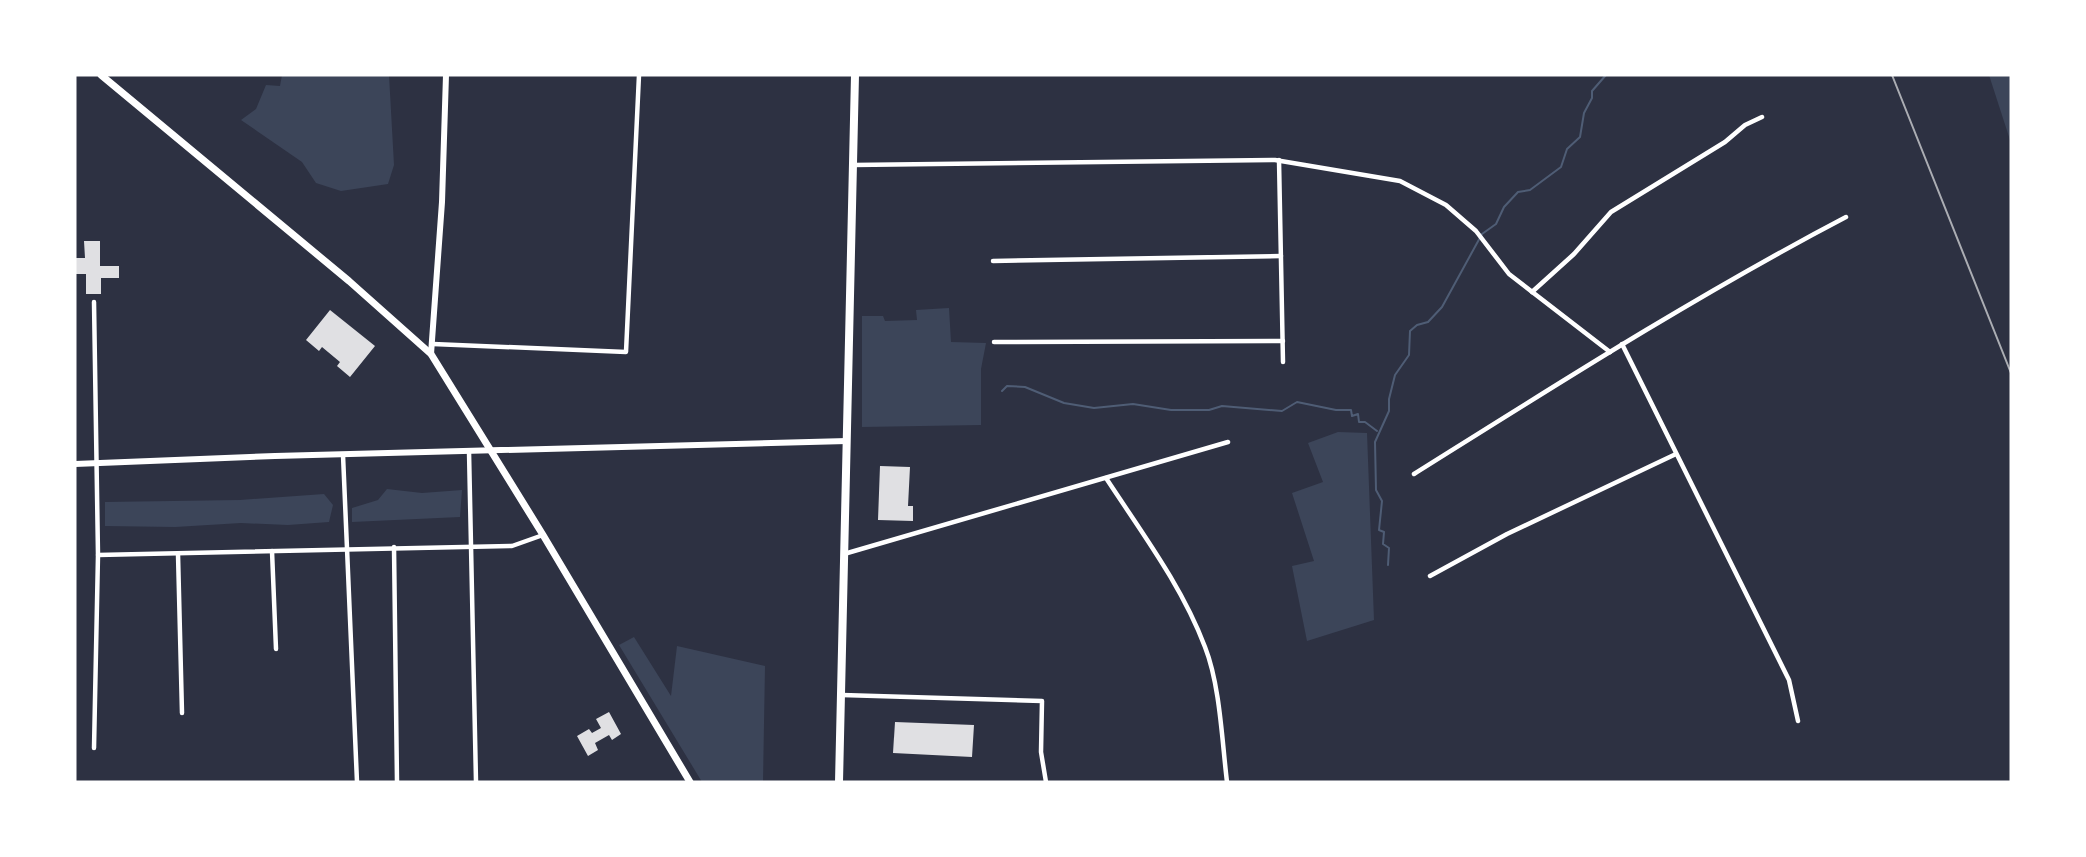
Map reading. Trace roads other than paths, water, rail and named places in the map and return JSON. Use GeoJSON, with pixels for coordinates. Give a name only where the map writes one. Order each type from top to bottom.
{"type":"FeatureCollection","features":[{"type":"Feature","properties":{"kind":"highway"},"geometry":{"type":"LineString","coordinates":[[840,782],[855,75]]}},
{"type":"Feature","properties":{"kind":"main road"},"geometry":{"type":"LineString","coordinates":[[101,75],[349,281],[431,354],[543,535],[690,782]]}},
{"type":"Feature","properties":{"kind":"street"},"geometry":{"type":"LineString","coordinates":[[431,354],[442,202],[446,75]]}},
{"type":"Feature","properties":{"kind":"street"},"geometry":{"type":"LineString","coordinates":[[433,344],[626,351],[639,75]]}},
{"type":"Feature","properties":{"kind":"street"},"geometry":{"type":"LineString","coordinates":[[1532,292],[1575,254],[1611,212],[1762,117]]}},
{"type":"Feature","properties":{"kind":"street"},"geometry":{"type":"LineString","coordinates":[[853,165],[1279,160],[1400,181],[1446,205],[1478,234],[1509,274],[1610,352]]}},
{"type":"Feature","properties":{"kind":"street"},"geometry":{"type":"LineString","coordinates":[[1279,160],[1283,362]]}},
{"type":"Feature","properties":{"kind":"street"},"geometry":{"type":"LineString","coordinates":[[1414,474],[1745,270],[1846,217]]}},
{"type":"Feature","properties":{"kind":"street"},"geometry":{"type":"LineString","coordinates":[[993,261],[1281,256]]}},
{"type":"Feature","properties":{"kind":"street"},"geometry":{"type":"LineString","coordinates":[[94,302],[98,555],[94,748]]}},
{"type":"Feature","properties":{"kind":"street"},"geometry":{"type":"LineString","coordinates":[[994,342],[1283,341]]}},
{"type":"Feature","properties":{"kind":"street"},"geometry":{"type":"LineString","coordinates":[[1622,344],[1789,680],[1798,721]]}},
{"type":"Feature","properties":{"kind":"street"},"geometry":{"type":"LineString","coordinates":[[75,464],[343,454],[492,452],[847,441]]}},
{"type":"Feature","properties":{"kind":"street"},"geometry":{"type":"LineString","coordinates":[[844,554],[1228,442]]}},
{"type":"Feature","properties":{"kind":"street"},"geometry":{"type":"LineString","coordinates":[[469,452],[476,782]]}},
{"type":"Feature","properties":{"kind":"street"},"geometry":{"type":"LineString","coordinates":[[343,454],[343,500],[348,551],[357,782]]}},
{"type":"Feature","properties":{"kind":"street"},"geometry":{"type":"LineString","coordinates":[[1430,576],[1507,534],[1676,454]]}},
{"type":"Feature","properties":{"kind":"street"},"geometry":{"type":"LineString","coordinates":[[1106,478],[1180,591],[1206,649],[1219,713],[1227,782]]}},
{"type":"Feature","properties":{"kind":"street"},"geometry":{"type":"LineString","coordinates":[[98,555],[470,548],[512,546],[543,535]]}},
{"type":"Feature","properties":{"kind":"street"},"geometry":{"type":"LineString","coordinates":[[394,548],[397,782]]}},
{"type":"Feature","properties":{"kind":"street"},"geometry":{"type":"LineString","coordinates":[[272,551],[276,649]]}},
{"type":"Feature","properties":{"kind":"street"},"geometry":{"type":"LineString","coordinates":[[178,554],[182,712]]}},
{"type":"Feature","properties":{"kind":"street"},"geometry":{"type":"LineString","coordinates":[[842,695],[1042,701],[1041,752],[1046,782]]}},
{"type":"Feature","properties":{"kind":"waterway"},"geometry":{"type":"LineString","coordinates":[[1388,565],[1389,548],[1383,544],[1384,532],[1379,530],[1382,501],[1376,490],[1375,442],[1389,411],[1389,399],[1395,375],[1409,355],[1410,331],[1417,325],[1428,322],[1442,307],[1482,234],[1496,224],[1504,207],[1518,192],[1530,190],[1561,167],[1567,149],[1580,137],[1584,113],[1592,98],[1592,91],[1606,75]]}},
{"type":"Feature","properties":{"kind":"waterway"},"geometry":{"type":"LineString","coordinates":[[1002,391],[1007,386],[1025,387],[1064,403],[1094,408],[1133,404],[1171,410],[1209,410],[1222,406],[1282,411],[1297,402],[1336,410],[1351,410],[1352,416],[1358,414],[1359,422],[1365,422],[1377,431]]}},
{"type":"Feature","properties":{"kind":"railway"},"geometry":{"type":"LineString","coordinates":[[1892,75],[2011,373]]}}]}
